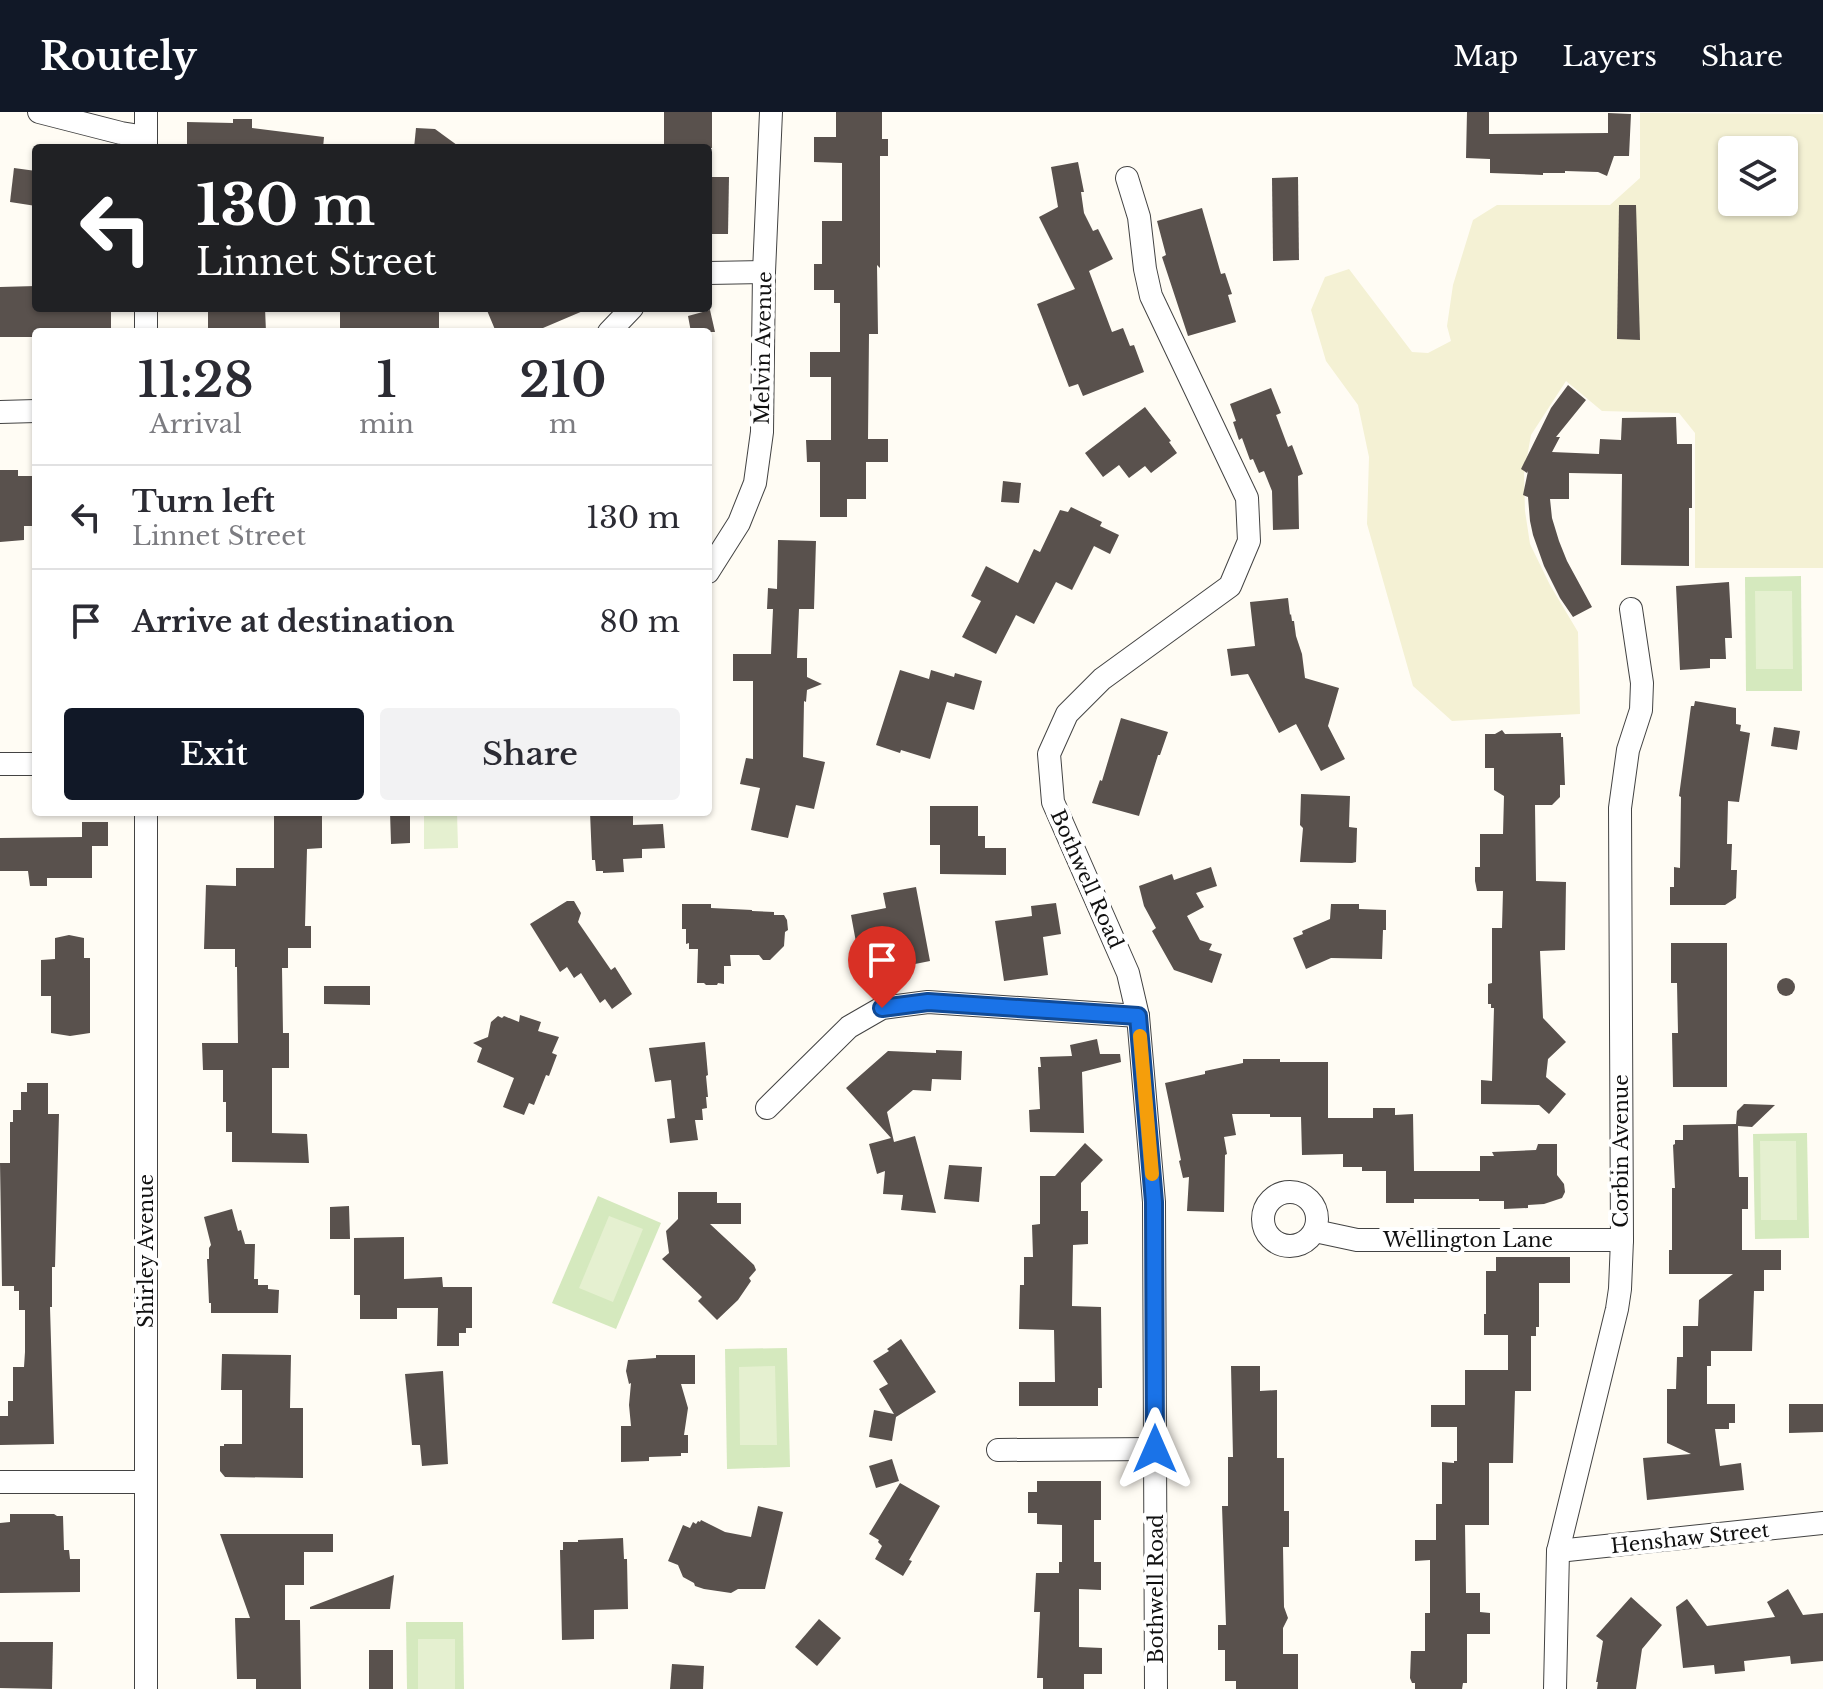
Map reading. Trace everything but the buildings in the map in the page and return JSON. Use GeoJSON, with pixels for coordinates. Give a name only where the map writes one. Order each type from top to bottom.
{"type":"FeatureCollection","features":[{"type":"Feature","properties":{"kind":"street"},"geometry":{"type":"LineString","coordinates":[[39,112],[146,142],[146,112]]}},
{"type":"Feature","properties":{"kind":"street","name":"Melvin Avenue"},"geometry":{"type":"LineString","coordinates":[[712,566],[739,523],[755,483],[762,432],[764,272],[771,112]]}},
{"type":"Feature","properties":{"kind":"street","name":"Bothwell Road"},"geometry":{"type":"LineString","coordinates":[[1127,178],[1139,217],[1151,296],[1247,498],[1249,541],[1230,586],[1102,679],[1067,714],[1049,754],[1053,802],[1128,973],[1138,1016],[1154,1202],[1156,1689]]}},
{"type":"Feature","properties":{"kind":"street"},"geometry":{"type":"LineString","coordinates":[[712,273],[764,272]]}},
{"type":"Feature","properties":{"kind":"street"},"geometry":{"type":"LineString","coordinates":[[613,328],[628,312]]}},
{"type":"Feature","properties":{"kind":"street"},"geometry":{"type":"LineString","coordinates":[[0,412],[32,411]]}},
{"type":"Feature","properties":{"kind":"street","name":"Corbin Avenue"},"geometry":{"type":"LineString","coordinates":[[1555,1689],[1558,1551],[1620,1289],[1620,808],[1628,750],[1642,697],[1631,609]]}},
{"type":"Feature","properties":{"kind":"street"},"geometry":{"type":"LineString","coordinates":[[0,764],[32,764]]}},
{"type":"Feature","properties":{"kind":"street","name":"Shirley Avenue"},"geometry":{"type":"LineString","coordinates":[[146,816],[146,1689]]}},
{"type":"Feature","properties":{"kind":"street"},"geometry":{"type":"LineString","coordinates":[[767,1108],[849,1027],[882,1008],[928,1002],[1138,1016]]}},
{"type":"Feature","properties":{"kind":"street","name":"Wellington Lane"},"geometry":{"type":"LineString","coordinates":[[1315,1231],[1357,1240],[1622,1240]]}},
{"type":"Feature","properties":{"kind":"street"},"geometry":{"type":"LineString","coordinates":[[998,1450],[1155,1449]]}},
{"type":"Feature","properties":{"kind":"street"},"geometry":{"type":"LineString","coordinates":[[0,1482],[145,1482]]}},
{"type":"Feature","properties":{"kind":"street","name":"Henshaw Street"},"geometry":{"type":"LineString","coordinates":[[1558,1551],[1823,1523]]}},
{"type":"Feature","properties":{"kind":"shaded area"},"geometry":{"type":"Polygon","coordinates":[[[1640,113],[1823,114],[1823,568],[1695,568],[1695,433],[1679,413],[1602,411],[1566,381],[1531,435],[1524,474],[1525,511],[1530,544],[1578,632],[1580,714],[1452,721],[1413,686],[1367,524],[1369,457],[1358,405],[1326,361],[1311,310],[1325,277],[1349,269],[1412,352],[1428,353],[1451,341],[1447,326],[1453,285],[1473,220],[1497,205],[1610,205],[1640,178],[1640,113]]]}},
{"type":"Feature","properties":{"kind":"green space"},"geometry":{"type":"Polygon","coordinates":[[[1801,576],[1802,691],[1746,691],[1745,577],[1801,576]]]}},
{"type":"Feature","properties":{"kind":"green space"},"geometry":{"type":"Polygon","coordinates":[[[1755,591],[1792,591],[1793,669],[1756,669],[1755,591]]]}},
{"type":"Feature","properties":{"kind":"green space"},"geometry":{"type":"Polygon","coordinates":[[[424,816],[457,816],[458,848],[424,849],[424,816]]]}},
{"type":"Feature","properties":{"kind":"green space"},"geometry":{"type":"Polygon","coordinates":[[[1807,1133],[1809,1238],[1755,1239],[1753,1134],[1807,1133]]]}},
{"type":"Feature","properties":{"kind":"green space"},"geometry":{"type":"Polygon","coordinates":[[[1760,1141],[1796,1141],[1797,1220],[1761,1220],[1760,1141]]]}},
{"type":"Feature","properties":{"kind":"green space"},"geometry":{"type":"Polygon","coordinates":[[[598,1196],[661,1223],[616,1329],[552,1303],[598,1196]]]}},
{"type":"Feature","properties":{"kind":"green space"},"geometry":{"type":"Polygon","coordinates":[[[609,1216],[643,1229],[613,1302],[579,1288],[609,1216]]]}},
{"type":"Feature","properties":{"kind":"green space"},"geometry":{"type":"Polygon","coordinates":[[[787,1348],[790,1467],[727,1469],[725,1349],[787,1348]]]}},
{"type":"Feature","properties":{"kind":"green space"},"geometry":{"type":"Polygon","coordinates":[[[775,1366],[777,1445],[740,1445],[739,1367],[775,1366]]]}},
{"type":"Feature","properties":{"kind":"green space"},"geometry":{"type":"Polygon","coordinates":[[[406,1622],[463,1622],[464,1689],[407,1689],[406,1622]]]}},
{"type":"Feature","properties":{"kind":"green space"},"geometry":{"type":"Polygon","coordinates":[[[418,1639],[455,1639],[455,1689],[418,1689],[418,1639]]]}},
{"type":"Feature","properties":{"kind":"slow traffic"},"geometry":{"type":"LineString","coordinates":[[1140,1036],[1152,1174]]}},
{"type":"Feature","properties":{"kind":"route"},"geometry":{"type":"LineString","coordinates":[[882,1008],[928,1002],[1138,1016],[1154,1202],[1155,1449]]}}]}
